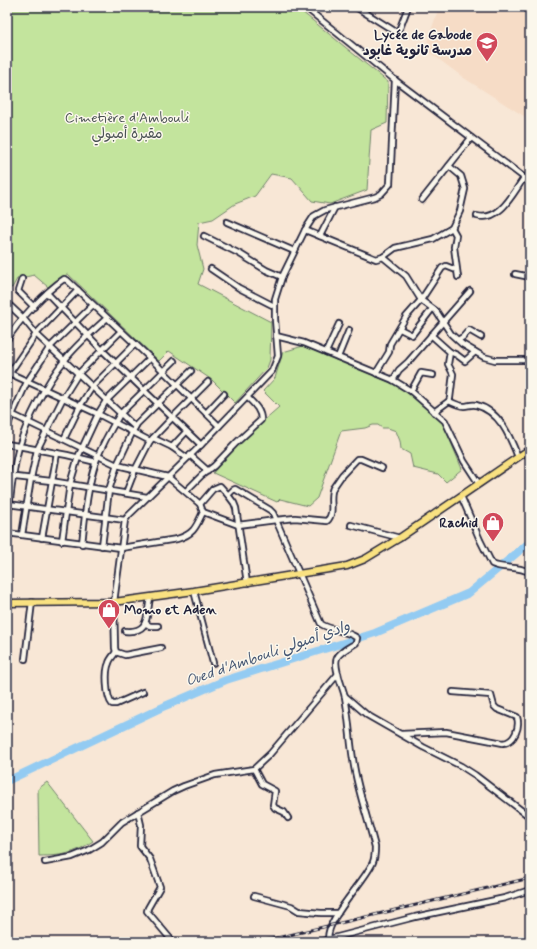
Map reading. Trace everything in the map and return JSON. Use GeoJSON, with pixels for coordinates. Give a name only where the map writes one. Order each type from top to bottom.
{"type":"FeatureCollection","features":[{"type":"Feature","properties":{"kind":"main road"},"geometry":{"type":"LineString","coordinates":[[7,603],[114,602],[194,592],[347,566],[365,559],[400,538],[530,450]]}},
{"type":"Feature","properties":{"kind":"street"},"geometry":{"type":"LineString","coordinates":[[305,7],[395,80],[530,182]]}},
{"type":"Feature","properties":{"kind":"street"},"geometry":{"type":"LineString","coordinates":[[356,7],[396,32],[400,28],[408,7]]}},
{"type":"Feature","properties":{"kind":"street"},"geometry":{"type":"LineString","coordinates":[[143,692],[116,704],[112,704],[109,700],[107,692],[109,663],[116,652],[114,602],[125,520],[248,398],[272,372],[278,356],[274,306],[275,299],[282,277],[294,251],[314,216],[324,210],[375,197],[382,194],[390,184],[395,80]]}},
{"type":"Feature","properties":{"kind":"street"},"geometry":{"type":"LineString","coordinates":[[422,200],[471,138]]}},
{"type":"Feature","properties":{"kind":"street"},"geometry":{"type":"LineString","coordinates":[[305,230],[374,259],[383,257],[395,248],[433,239],[452,228],[460,211],[465,189],[461,176],[449,166]]}},
{"type":"Feature","properties":{"kind":"street"},"geometry":{"type":"LineString","coordinates":[[478,216],[483,218],[496,213],[524,178]]}},
{"type":"Feature","properties":{"kind":"street"},"geometry":{"type":"LineString","coordinates":[[320,236],[335,207]]}},
{"type":"Feature","properties":{"kind":"street"},"geometry":{"type":"LineString","coordinates":[[227,222],[294,251]]}},
{"type":"Feature","properties":{"kind":"street"},"geometry":{"type":"LineString","coordinates":[[452,228],[456,235],[454,247],[458,277]]}},
{"type":"Feature","properties":{"kind":"street"},"geometry":{"type":"LineString","coordinates":[[204,236],[240,254],[266,270],[282,277]]}},
{"type":"Feature","properties":{"kind":"street"},"geometry":{"type":"LineString","coordinates":[[383,257],[406,276],[421,300],[436,311],[451,334],[458,340],[475,352],[495,360],[525,360]]}},
{"type":"Feature","properties":{"kind":"street"},"geometry":{"type":"LineString","coordinates":[[376,373],[389,352],[390,344],[406,317],[421,300],[442,268],[446,266],[456,270]]}},
{"type":"Feature","properties":{"kind":"street"},"geometry":{"type":"LineString","coordinates":[[211,269],[239,288],[274,306]]}},
{"type":"Feature","properties":{"kind":"street"},"geometry":{"type":"LineString","coordinates":[[514,274],[530,277]]}},
{"type":"Feature","properties":{"kind":"street"},"geometry":{"type":"LineString","coordinates":[[22,278],[18,291],[34,306]]}},
{"type":"Feature","properties":{"kind":"street"},"geometry":{"type":"LineString","coordinates":[[7,340],[34,306],[64,279],[70,282],[178,384],[219,426]]}},
{"type":"Feature","properties":{"kind":"street"},"geometry":{"type":"LineString","coordinates":[[78,290],[36,334],[8,374],[115,423],[134,429],[152,439],[172,447],[208,471]]}},
{"type":"Feature","properties":{"kind":"street"},"geometry":{"type":"LineString","coordinates":[[392,380],[399,370],[444,323],[470,291]]}},
{"type":"Feature","properties":{"kind":"street"},"geometry":{"type":"LineString","coordinates":[[47,294],[102,350],[131,376],[186,432],[201,445]]}},
{"type":"Feature","properties":{"kind":"street"},"geometry":{"type":"LineString","coordinates":[[8,305],[23,318],[36,334],[134,429]]}},
{"type":"Feature","properties":{"kind":"street"},"geometry":{"type":"LineString","coordinates":[[7,426],[27,382],[50,347],[93,305]]}},
{"type":"Feature","properties":{"kind":"street"},"geometry":{"type":"LineString","coordinates":[[400,329],[412,334],[432,309]]}},
{"type":"Feature","properties":{"kind":"street"},"geometry":{"type":"LineString","coordinates":[[7,522],[8,504],[19,446],[29,422],[45,390],[64,360],[107,318]]}},
{"type":"Feature","properties":{"kind":"street"},"geometry":{"type":"LineString","coordinates":[[326,352],[340,324]]}},
{"type":"Feature","properties":{"kind":"street"},"geometry":{"type":"LineString","coordinates":[[338,358],[349,330]]}},
{"type":"Feature","properties":{"kind":"street"},"geometry":{"type":"LineString","coordinates":[[458,340],[463,338],[469,330],[481,337]]}},
{"type":"Feature","properties":{"kind":"street"},"geometry":{"type":"LineString","coordinates":[[22,535],[31,478],[38,450],[46,430],[78,374],[121,331]]}},
{"type":"Feature","properties":{"kind":"street"},"geometry":{"type":"LineString","coordinates":[[431,335],[450,352],[465,361],[475,352]]}},
{"type":"Feature","properties":{"kind":"street"},"geometry":{"type":"LineString","coordinates":[[276,336],[304,343],[392,380],[411,391],[445,421],[464,461],[479,484]]}},
{"type":"Feature","properties":{"kind":"street"},"geometry":{"type":"LineString","coordinates":[[64,439],[80,406],[92,387],[135,344]]}},
{"type":"Feature","properties":{"kind":"street"},"geometry":{"type":"LineString","coordinates":[[434,412],[449,401],[453,384],[453,374],[448,364],[450,352]]}},
{"type":"Feature","properties":{"kind":"street"},"geometry":{"type":"LineString","coordinates":[[62,541],[70,484],[82,447],[106,401],[150,358]]}},
{"type":"Feature","properties":{"kind":"street"},"geometry":{"type":"LineString","coordinates":[[82,544],[89,487],[98,456],[120,414],[174,361]]}},
{"type":"Feature","properties":{"kind":"street"},"geometry":{"type":"LineString","coordinates":[[102,546],[109,490],[116,465],[134,429],[191,371]]}},
{"type":"Feature","properties":{"kind":"street"},"geometry":{"type":"LineString","coordinates":[[411,391],[421,373],[433,375]]}},
{"type":"Feature","properties":{"kind":"street"},"geometry":{"type":"LineString","coordinates":[[126,493],[135,470],[152,439],[208,382]]}},
{"type":"Feature","properties":{"kind":"street"},"geometry":{"type":"LineString","coordinates":[[206,413],[224,394]]}},
{"type":"Feature","properties":{"kind":"street"},"geometry":{"type":"LineString","coordinates":[[186,491],[261,420],[261,415],[257,407],[248,398]]}},
{"type":"Feature","properties":{"kind":"street"},"geometry":{"type":"LineString","coordinates":[[449,401],[461,406],[477,406],[490,412],[498,419],[508,433],[518,457]]}},
{"type":"Feature","properties":{"kind":"street"},"geometry":{"type":"LineString","coordinates":[[7,412],[82,447],[116,465],[168,477],[200,504],[204,512],[238,525],[296,518],[326,521],[331,513],[331,492],[342,476],[357,459],[361,459],[382,468]]}},
{"type":"Feature","properties":{"kind":"street"},"geometry":{"type":"LineString","coordinates":[[172,447],[186,432]]}},
{"type":"Feature","properties":{"kind":"street"},"geometry":{"type":"LineString","coordinates":[[7,444],[78,457],[96,462]]}},
{"type":"Feature","properties":{"kind":"street"},"geometry":{"type":"LineString","coordinates":[[42,538],[57,453]]}},
{"type":"Feature","properties":{"kind":"street"},"geometry":{"type":"LineString","coordinates":[[7,476],[31,478],[147,497]]}},
{"type":"Feature","properties":{"kind":"street"},"geometry":{"type":"LineString","coordinates":[[200,504],[216,486],[220,486],[234,503],[247,583]]}},
{"type":"Feature","properties":{"kind":"street"},"geometry":{"type":"LineString","coordinates":[[228,495],[235,489],[270,510],[275,516],[298,574],[321,624],[328,628],[352,633],[357,638],[356,643],[337,658],[338,674],[345,696],[356,775],[362,804],[376,847],[369,870],[338,912],[328,932],[329,941]]}},
{"type":"Feature","properties":{"kind":"street"},"geometry":{"type":"LineString","coordinates":[[462,496],[483,547],[492,564],[522,569],[530,573]]}},
{"type":"Feature","properties":{"kind":"street"},"geometry":{"type":"LineString","coordinates":[[8,504],[125,520]]}},
{"type":"Feature","properties":{"kind":"street"},"geometry":{"type":"LineString","coordinates":[[7,533],[121,548],[177,540],[186,536],[193,530],[204,512]]}},
{"type":"Feature","properties":{"kind":"street"},"geometry":{"type":"LineString","coordinates":[[351,525],[400,538]]}},
{"type":"Feature","properties":{"kind":"street"},"geometry":{"type":"LineString","coordinates":[[194,592],[213,663]]}},
{"type":"Feature","properties":{"kind":"street"},"geometry":{"type":"LineString","coordinates":[[125,631],[140,630],[145,623],[150,598]]}},
{"type":"Feature","properties":{"kind":"street"},"geometry":{"type":"LineString","coordinates":[[25,659],[32,602]]}},
{"type":"Feature","properties":{"kind":"street"},"geometry":{"type":"LineString","coordinates":[[145,623],[150,626],[158,626]]}},
{"type":"Feature","properties":{"kind":"street"},"geometry":{"type":"LineString","coordinates":[[116,652],[125,656],[161,648]]}},
{"type":"Feature","properties":{"kind":"street"},"geometry":{"type":"LineString","coordinates":[[45,862],[72,857],[89,850],[102,842],[122,822],[184,786],[215,775],[254,769],[270,754],[338,674]]}},
{"type":"Feature","properties":{"kind":"street"},"geometry":{"type":"LineString","coordinates":[[400,734],[446,732],[503,742],[512,740],[518,721],[517,717],[497,709],[494,706],[491,695],[453,692]]}},
{"type":"Feature","properties":{"kind":"street"},"geometry":{"type":"LineString","coordinates":[[345,696],[367,715],[475,775],[530,817]]}},
{"type":"Feature","properties":{"kind":"street"},"geometry":{"type":"LineString","coordinates":[[254,769],[262,784],[275,791],[273,805],[275,808],[284,812],[288,818]]}},
{"type":"Feature","properties":{"kind":"street"},"geometry":{"type":"LineString","coordinates":[[138,812],[141,825],[140,846],[150,859],[160,887],[147,911],[173,942]]}},
{"type":"Feature","properties":{"kind":"street"},"geometry":{"type":"LineString","coordinates":[[318,942],[329,941],[415,917],[505,898],[530,890]]}},
{"type":"Feature","properties":{"kind":"street"},"geometry":{"type":"LineString","coordinates":[[254,896],[291,906],[299,911],[321,913],[338,912]]}},
{"type":"Feature","properties":{"kind":"shaded area","name":"Lycée de Gabode مدرسة ثانوية غابود"},"geometry":{"type":"Polygon","coordinates":[[[439,7],[530,7],[530,120],[464,78],[425,49],[439,7]]]}},
{"type":"Feature","properties":{"kind":"green space","name":"Cimetière d'Ambouli مقبرة أمبولي"},"geometry":{"type":"Polygon","coordinates":[[[7,7],[296,7],[388,82],[387,123],[371,130],[367,190],[330,204],[312,201],[292,178],[271,174],[255,196],[235,204],[213,219],[199,222],[197,245],[203,269],[198,284],[271,322],[270,360],[267,368],[235,403],[212,380],[169,351],[159,361],[68,274],[48,287],[34,275],[17,279],[12,288],[7,286],[7,7]]]}},
{"type":"Feature","properties":{"kind":"green space"},"geometry":{"type":"Polygon","coordinates":[[[303,346],[399,386],[443,423],[462,469],[446,482],[438,474],[413,468],[410,454],[401,449],[396,431],[388,428],[382,428],[378,425],[373,425],[365,428],[341,431],[317,498],[308,506],[280,499],[277,502],[213,473],[231,449],[279,407],[263,391],[275,378],[283,352],[303,346]]]}},
{"type":"Feature","properties":{"kind":"green space"},"geometry":{"type":"Polygon","coordinates":[[[47,782],[93,841],[80,849],[68,853],[39,856],[38,789],[47,782]]]}},
{"type":"Feature","properties":{"kind":"waterway","name":"Oued d'Ambouli وادي أمبولي"},"geometry":{"type":"LineString","coordinates":[[7,781],[165,706],[226,680],[375,633],[469,593],[530,542]]}},
{"type":"Feature","properties":{"kind":"railway"},"geometry":{"type":"LineString","coordinates":[[260,942],[530,878]]}},
{"type":"Feature","properties":{"kind":"place","name":"Lycée de Gabode مدرسة ثانوية غابود"},"geometry":{"type":"Point","coordinates":[487,62]}},
{"type":"Feature","properties":{"kind":"place","name":"Rachid"},"geometry":{"type":"Point","coordinates":[493,542]}},
{"type":"Feature","properties":{"kind":"place","name":"Momo et Aden"},"geometry":{"type":"Point","coordinates":[109,630]}}]}
